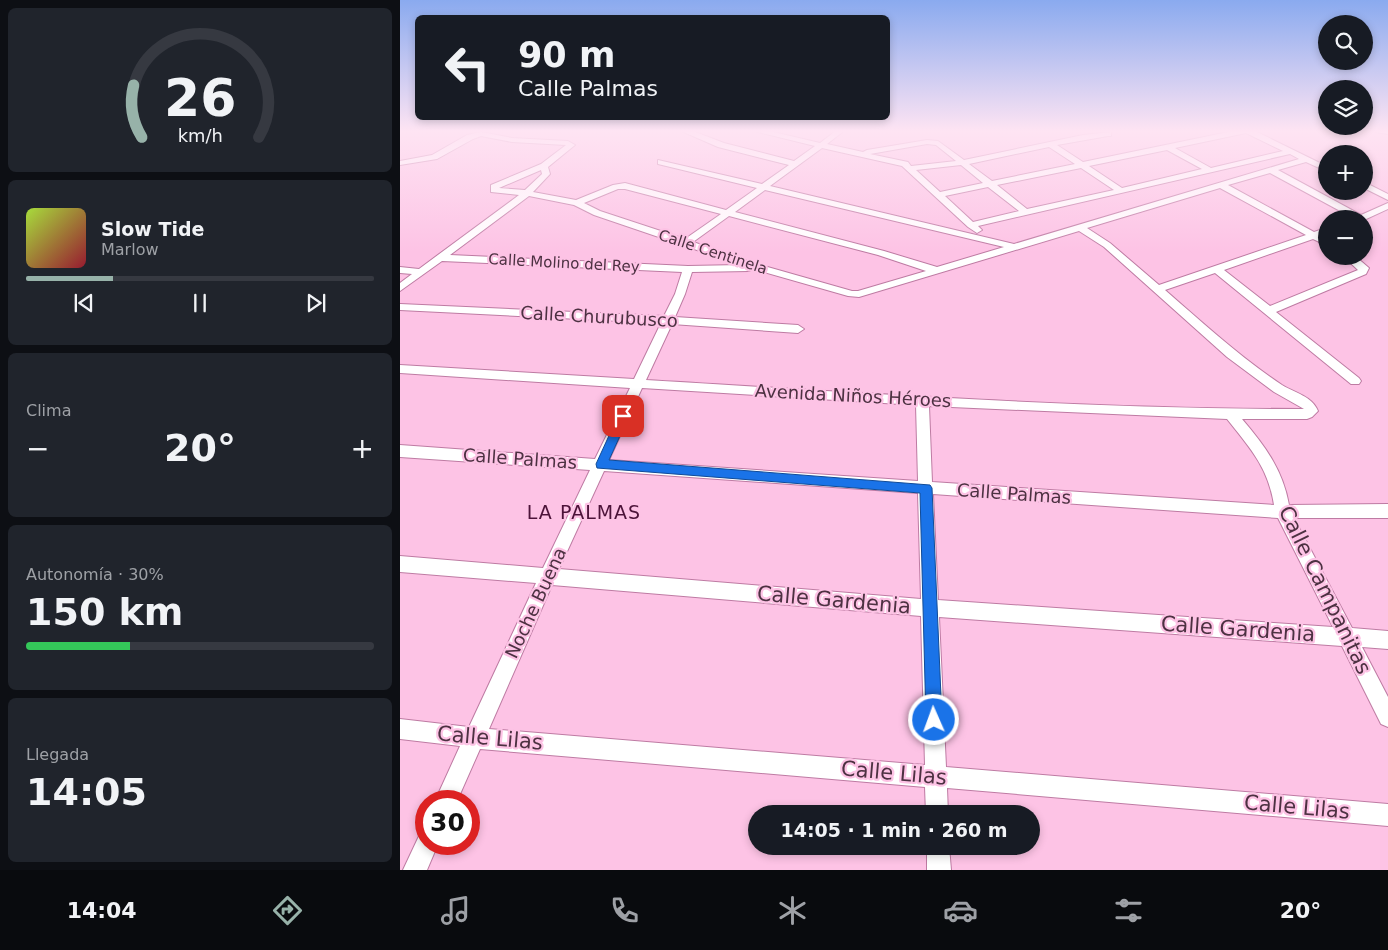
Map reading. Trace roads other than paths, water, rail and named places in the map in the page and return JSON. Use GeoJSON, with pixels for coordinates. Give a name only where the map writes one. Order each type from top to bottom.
{"type":"FeatureCollection","features":[{"type":"Feature","properties":{"kind":"street","name":"Calle Centinela"},"geometry":{"type":"LineString","coordinates":[[533,171],[494,187],[494,190],[526,193],[577,203],[593,212],[760,268],[852,294],[867,292],[938,271]]}},
{"type":"Feature","properties":{"kind":"street"},"geometry":{"type":"LineString","coordinates":[[400,288],[526,193],[546,174],[545,171]]}},
{"type":"Feature","properties":{"kind":"street"},"geometry":{"type":"LineString","coordinates":[[694,171],[1015,248]]}},
{"type":"Feature","properties":{"kind":"street"},"geometry":{"type":"LineString","coordinates":[[686,243],[787,171]]}},
{"type":"Feature","properties":{"kind":"street"},"geometry":{"type":"LineString","coordinates":[[913,171],[990,241]]}},
{"type":"Feature","properties":{"kind":"street"},"geometry":{"type":"LineString","coordinates":[[973,171],[1024,211]]}},
{"type":"Feature","properties":{"kind":"street"},"geometry":{"type":"LineString","coordinates":[[938,195],[1056,171]]}},
{"type":"Feature","properties":{"kind":"street"},"geometry":{"type":"LineString","coordinates":[[1091,171],[1120,190]]}},
{"type":"Feature","properties":{"kind":"street"},"geometry":{"type":"LineString","coordinates":[[971,225],[1024,211],[1206,171]]}},
{"type":"Feature","properties":{"kind":"street"},"geometry":{"type":"LineString","coordinates":[[577,203],[616,187],[625,186],[881,253],[938,271],[1269,171]]}},
{"type":"Feature","properties":{"kind":"street"},"geometry":{"type":"LineString","coordinates":[[1272,171],[1345,210]]}},
{"type":"Feature","properties":{"kind":"street"},"geometry":{"type":"LineString","coordinates":[[1373,188],[1388,184]]}},
{"type":"Feature","properties":{"kind":"street"},"geometry":{"type":"LineString","coordinates":[[1221,185],[1316,234]]}},
{"type":"Feature","properties":{"kind":"street"},"geometry":{"type":"LineString","coordinates":[[1373,188],[1388,197]]}},
{"type":"Feature","properties":{"kind":"street"},"geometry":{"type":"LineString","coordinates":[[1373,212],[1388,206]]}},
{"type":"Feature","properties":{"kind":"street"},"geometry":{"type":"LineString","coordinates":[[1079,228],[1107,245],[1159,289],[1316,234]]}},
{"type":"Feature","properties":{"kind":"street","name":"Calle Molino del Rey"},"geometry":{"type":"LineString","coordinates":[[440,258],[688,269],[760,268]]}},
{"type":"Feature","properties":{"kind":"street"},"geometry":{"type":"LineString","coordinates":[[1268,311],[1362,272],[1364,268],[1360,265]]}},
{"type":"Feature","properties":{"kind":"street","name":"Noche Buena"},"geometry":{"type":"LineString","coordinates":[[451,790],[680,294],[688,269]]}},
{"type":"Feature","properties":{"kind":"street"},"geometry":{"type":"LineString","coordinates":[[1217,269],[1356,381]]}},
{"type":"Feature","properties":{"kind":"street"},"geometry":{"type":"LineString","coordinates":[[400,270],[421,272]]}},
{"type":"Feature","properties":{"kind":"street","name":"Avenida Niños Héroes"},"geometry":{"type":"LineString","coordinates":[[400,369],[922,401],[1231,414],[1307,414],[1312,409],[1309,405],[1271,383],[1231,354],[1159,289]]}},
{"type":"Feature","properties":{"kind":"street","name":"Calle Churubusco"},"geometry":{"type":"LineString","coordinates":[[400,307],[667,320],[798,330]]}},
{"type":"Feature","properties":{"kind":"street"},"geometry":{"type":"LineString","coordinates":[[922,401],[937,805]]}},
{"type":"Feature","properties":{"kind":"street","name":"Calle Campanitas"},"geometry":{"type":"LineString","coordinates":[[1231,414],[1258,448],[1272,471],[1277,482],[1283,512],[1388,716]]}},
{"type":"Feature","properties":{"kind":"street","name":"Calle Palmas"},"geometry":{"type":"LineString","coordinates":[[400,451],[1283,512],[1388,511]]}},
{"type":"Feature","properties":{"kind":"street","name":"Calle Gardenia"},"geometry":{"type":"LineString","coordinates":[[400,564],[930,608],[1388,640]]}},
{"type":"Feature","properties":{"kind":"street","name":"Calle Lilas"},"geometry":{"type":"LineString","coordinates":[[400,729],[475,738],[1388,815]]}},
{"type":"Feature","properties":{"kind":"street"},"geometry":{"type":"LineString","coordinates":[[414,870],[421,855]]}},
{"type":"Feature","properties":{"kind":"street"},"geometry":{"type":"LineString","coordinates":[[938,855],[939,870]]}},
{"type":"Feature","properties":{"kind":"district","name":"LA PALMAS"},"geometry":{"type":"Point","coordinates":[584,512]}}]}
